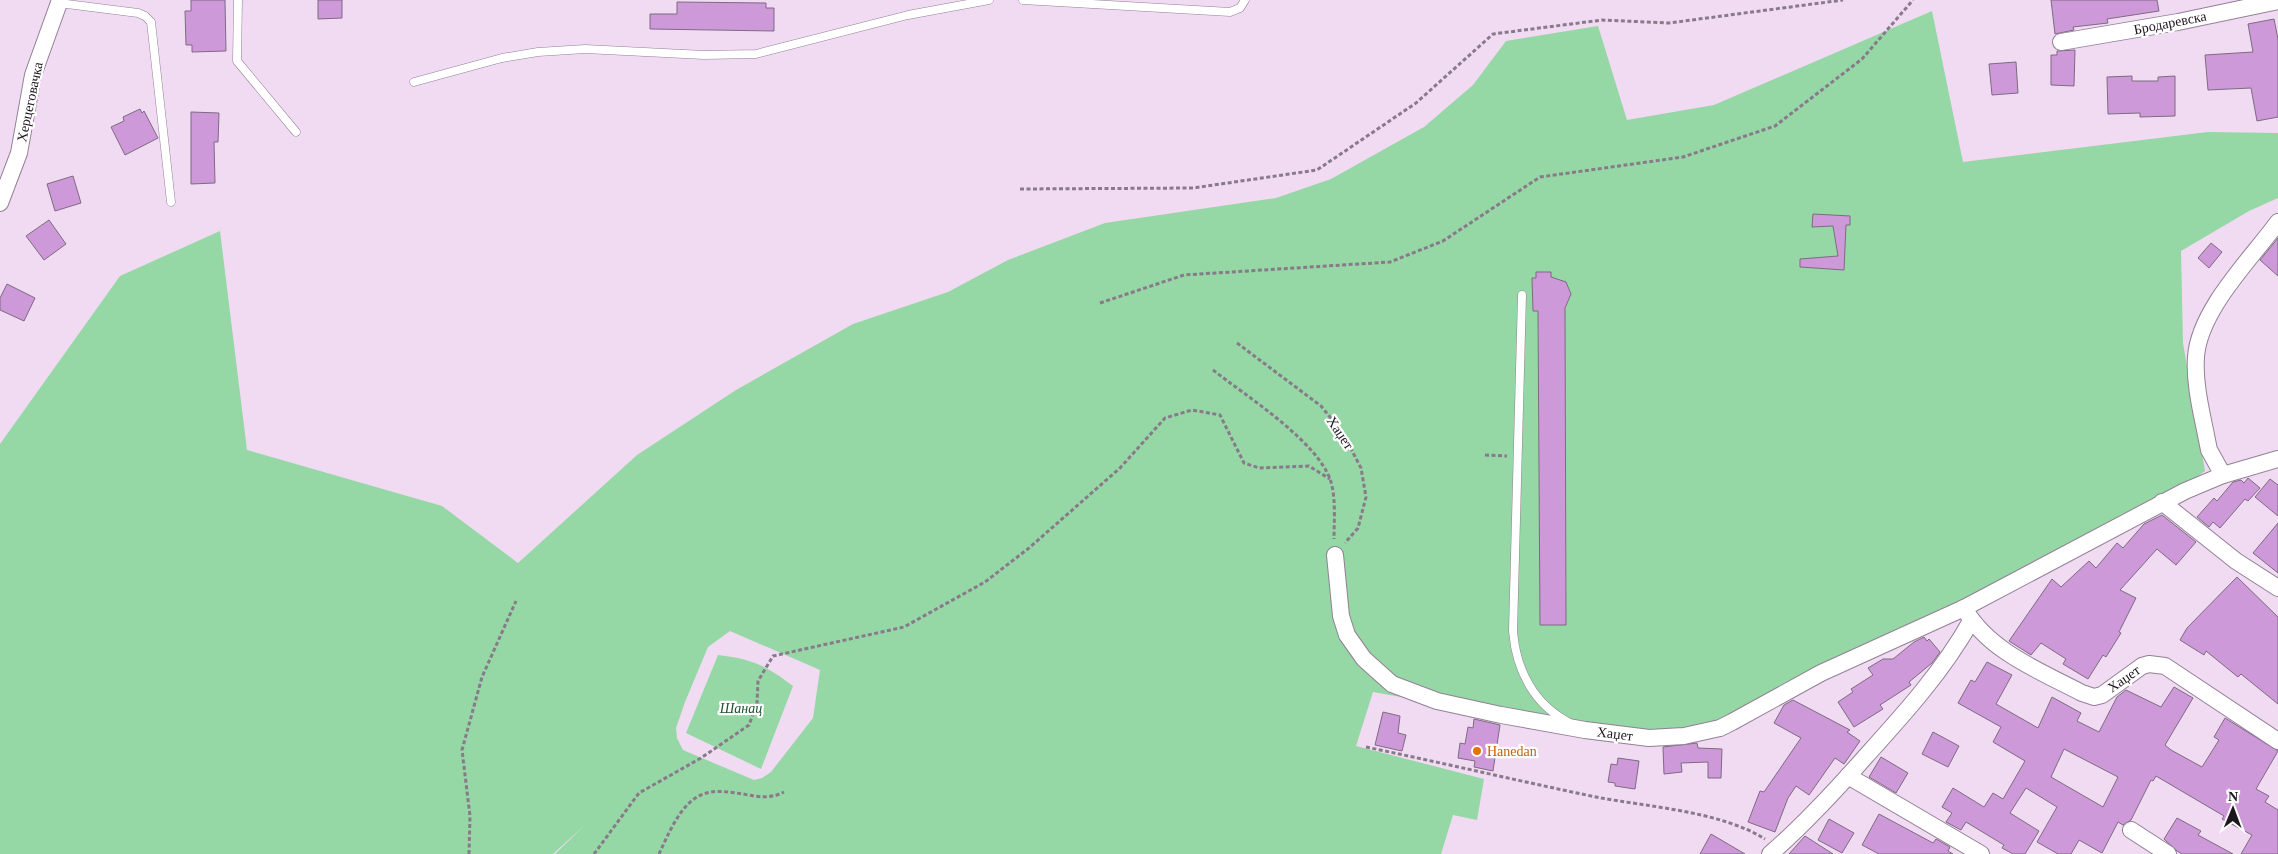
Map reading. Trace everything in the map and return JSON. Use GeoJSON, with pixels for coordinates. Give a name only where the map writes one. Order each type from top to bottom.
{"type":"FeatureCollection","features":[{"type":"Feature","properties":{"kind":"street","name":"Бродаревска"},"geometry":{"type":"LineString","coordinates":[[2061,42],[2178,22],[2278,1]]}},
{"type":"Feature","properties":{"kind":"street","name":"Херцеговачка"},"geometry":{"type":"LineString","coordinates":[[0,203],[19,153],[33,75],[59,2]]}},
{"type":"Feature","properties":{"kind":"street"},"geometry":{"type":"LineString","coordinates":[[2222,476],[2206,440],[2196,355],[2204,329],[2215,305],[2278,222]]}},
{"type":"Feature","properties":{"kind":"street","name":"Хаџет"},"geometry":{"type":"LineString","coordinates":[[1335,555],[1341,616],[1347,635],[1364,659],[1392,684],[1437,701],[1585,730],[1649,738],[1684,736],[1720,728],[1822,673],[1967,615],[2162,502],[2222,476],[2278,458]]}},
{"type":"Feature","properties":{"kind":"street"},"geometry":{"type":"LineString","coordinates":[[2162,502],[2236,561],[2278,588]]}},
{"type":"Feature","properties":{"kind":"street","name":"Хаџет"},"geometry":{"type":"LineString","coordinates":[[1967,615],[1996,645],[2094,698],[2102,695],[2142,666],[2149,664],[2165,666],[2278,741]]}},
{"type":"Feature","properties":{"kind":"street","name":"Хаџет"},"geometry":{"type":"LineString","coordinates":[[1774,851],[1848,776],[1922,691],[1967,615]]}},
{"type":"Feature","properties":{"kind":"street"},"geometry":{"type":"LineString","coordinates":[[1848,776],[1981,854]]}},
{"type":"Feature","properties":{"kind":"street"},"geometry":{"type":"LineString","coordinates":[[2131,830],[2168,854]]}},
{"type":"Feature","properties":{"kind":"lane"},"geometry":{"type":"LineString","coordinates":[[238,0],[237,61],[296,132]]}},
{"type":"Feature","properties":{"kind":"lane"},"geometry":{"type":"LineString","coordinates":[[414,82],[502,58],[538,52],[584,49],[704,55],[756,54],[908,15],[989,0]]}},
{"type":"Feature","properties":{"kind":"lane"},"geometry":{"type":"LineString","coordinates":[[1023,0],[1230,12],[1240,8],[1245,0]]}},
{"type":"Feature","properties":{"kind":"lane"},"geometry":{"type":"LineString","coordinates":[[59,2],[138,13],[152,22],[171,202]]}},
{"type":"Feature","properties":{"kind":"lane"},"geometry":{"type":"LineString","coordinates":[[1522,295],[1514,650],[1520,669],[1536,696],[1567,721],[1585,730]]}},
{"type":"Feature","properties":{"kind":"path"},"geometry":{"type":"LineString","coordinates":[[1020,188],[1193,188],[1316,170],[1416,103],[1493,34],[1602,20],[1669,23],[1843,0]]}},
{"type":"Feature","properties":{"kind":"path"},"geometry":{"type":"LineString","coordinates":[[1100,303],[1184,275],[1390,262],[1443,242],[1540,177],[1683,156],[1775,126],[1862,59],[1913,0]]}},
{"type":"Feature","properties":{"kind":"path","name":"Хаџет"},"geometry":{"type":"LineString","coordinates":[[1237,343],[1321,406],[1340,428],[1361,468],[1366,497],[1358,528],[1335,555]]}},
{"type":"Feature","properties":{"kind":"path"},"geometry":{"type":"LineString","coordinates":[[1213,370],[1301,439],[1319,461],[1333,489],[1335,555]]}},
{"type":"Feature","properties":{"kind":"path"},"geometry":{"type":"LineString","coordinates":[[594,854],[639,793],[701,758],[749,725],[757,703],[758,681],[773,656],[904,627],[985,582],[1029,548],[1120,468],[1165,418],[1192,410],[1220,415],[1244,462],[1259,468],[1309,466],[1330,480]]}},
{"type":"Feature","properties":{"kind":"path"},"geometry":{"type":"LineString","coordinates":[[1485,455],[1510,456],[1510,463]]}},
{"type":"Feature","properties":{"kind":"path"},"geometry":{"type":"LineString","coordinates":[[469,854],[470,816],[462,750],[482,677],[516,601]]}},
{"type":"Feature","properties":{"kind":"path"},"geometry":{"type":"LineString","coordinates":[[1366,746],[1598,797],[1685,812],[1730,824],[1762,837],[1774,851]]}},
{"type":"Feature","properties":{"kind":"path"},"geometry":{"type":"LineString","coordinates":[[659,854],[668,835],[685,808],[700,795],[722,791],[772,798],[784,792]]}},
{"type":"Feature","properties":{"kind":"green space"},"geometry":{"type":"Polygon","coordinates":[[[1932,11],[1963,162],[2208,132],[2278,133],[2278,198],[2249,211],[2181,251],[2183,343],[2205,471],[2162,502],[1964,608],[1684,736],[1585,730],[1373,692],[1356,746],[1484,779],[1477,820],[1453,815],[1441,854],[555,854],[587,823],[553,854],[0,854],[0,444],[120,276],[220,231],[247,450],[442,506],[518,563],[637,455],[736,390],[853,324],[948,292],[1008,260],[1105,223],[1276,198],[1331,179],[1424,127],[1473,85],[1506,41],[1598,26],[1627,120],[1714,105],[1932,11]],[[730,631],[708,647],[685,702],[676,728],[677,738],[683,750],[754,780],[762,778],[771,772],[813,718],[820,670],[730,631]]]}},
{"type":"Feature","properties":{"kind":"green space","name":"Шанац"},"geometry":{"type":"Polygon","coordinates":[[[718,655],[758,664],[793,686],[761,769],[686,733],[718,655]]]}},
{"type":"Feature","properties":{"kind":"building"},"geometry":{"type":"Polygon","coordinates":[[[191,0],[225,0],[226,51],[192,52],[192,45],[186,45],[185,11],[191,11],[191,0]]]}},
{"type":"Feature","properties":{"kind":"building"},"geometry":{"type":"Polygon","coordinates":[[[318,0],[342,0],[342,18],[318,19],[318,0]]]}},
{"type":"Feature","properties":{"kind":"building"},"geometry":{"type":"Polygon","coordinates":[[[2051,0],[2157,0],[2159,11],[2107,19],[2108,23],[2073,27],[2074,30],[2055,34],[2051,0]]]}},
{"type":"Feature","properties":{"kind":"building"},"geometry":{"type":"Polygon","coordinates":[[[677,2],[766,3],[766,8],[774,8],[774,31],[650,29],[650,14],[677,14],[677,2]]]}},
{"type":"Feature","properties":{"kind":"building"},"geometry":{"type":"Polygon","coordinates":[[[2274,19],[2278,39],[2278,117],[2257,121],[2251,88],[2208,90],[2205,55],[2253,52],[2248,24],[2274,19]]]}},
{"type":"Feature","properties":{"kind":"building"},"geometry":{"type":"Polygon","coordinates":[[[2075,50],[2074,86],[2051,85],[2051,55],[2057,55],[2057,51],[2075,50]]]}},
{"type":"Feature","properties":{"kind":"building"},"geometry":{"type":"Polygon","coordinates":[[[2016,62],[2018,93],[1992,95],[1989,64],[2016,62]]]}},
{"type":"Feature","properties":{"kind":"building"},"geometry":{"type":"Polygon","coordinates":[[[2132,76],[2132,81],[2158,81],[2158,77],[2175,76],[2175,116],[2140,117],[2140,113],[2108,114],[2107,77],[2132,76]]]}},
{"type":"Feature","properties":{"kind":"building"},"geometry":{"type":"Polygon","coordinates":[[[140,109],[142,113],[144,111],[158,138],[125,155],[111,127],[124,121],[123,117],[140,109]]]}},
{"type":"Feature","properties":{"kind":"building"},"geometry":{"type":"Polygon","coordinates":[[[191,112],[219,113],[218,142],[214,142],[215,183],[191,184],[191,112]]]}},
{"type":"Feature","properties":{"kind":"building"},"geometry":{"type":"Polygon","coordinates":[[[73,176],[81,203],[55,211],[47,184],[73,176]]]}},
{"type":"Feature","properties":{"kind":"building"},"geometry":{"type":"Polygon","coordinates":[[[1813,214],[1850,216],[1850,225],[1846,225],[1844,270],[1800,267],[1800,259],[1838,256],[1833,226],[1812,227],[1813,214]]]}},
{"type":"Feature","properties":{"kind":"building"},"geometry":{"type":"Polygon","coordinates":[[[49,220],[66,244],[44,260],[26,236],[49,220]]]}},
{"type":"Feature","properties":{"kind":"building"},"geometry":{"type":"Polygon","coordinates":[[[2278,238],[2278,276],[2260,260],[2278,238]]]}},
{"type":"Feature","properties":{"kind":"building"},"geometry":{"type":"Polygon","coordinates":[[[2211,243],[2222,252],[2209,268],[2198,258],[2211,243]]]}},
{"type":"Feature","properties":{"kind":"building"},"geometry":{"type":"Polygon","coordinates":[[[1536,272],[1551,272],[1551,277],[1566,282],[1571,294],[1565,308],[1566,625],[1540,625],[1538,311],[1533,311],[1532,278],[1536,278],[1536,272]]]}},
{"type":"Feature","properties":{"kind":"building"},"geometry":{"type":"Polygon","coordinates":[[[7,284],[35,298],[24,321],[0,310],[0,298],[7,284]]]}},
{"type":"Feature","properties":{"kind":"building"},"geometry":{"type":"Polygon","coordinates":[[[2248,478],[2260,488],[2248,501],[2245,499],[2220,528],[2213,522],[2209,527],[2197,517],[2214,498],[2217,501],[2233,482],[2241,480],[2244,483],[2248,478]]]}},
{"type":"Feature","properties":{"kind":"building"},"geometry":{"type":"Polygon","coordinates":[[[2270,479],[2278,485],[2278,516],[2255,497],[2270,479]]]}},
{"type":"Feature","properties":{"kind":"building"},"geometry":{"type":"Polygon","coordinates":[[[2162,515],[2196,542],[2176,565],[2157,549],[2120,590],[2136,598],[2119,632],[2121,633],[2106,657],[2103,655],[2088,679],[2063,664],[2066,659],[2041,643],[2031,655],[2009,641],[2052,579],[2061,587],[2089,561],[2096,568],[2117,543],[2123,548],[2144,524],[2162,515]]]}},
{"type":"Feature","properties":{"kind":"building"},"geometry":{"type":"Polygon","coordinates":[[[2278,523],[2278,573],[2253,553],[2278,523]]]}},
{"type":"Feature","properties":{"kind":"building"},"geometry":{"type":"Polygon","coordinates":[[[2237,577],[2278,617],[2278,704],[2241,674],[2238,677],[2206,651],[2204,655],[2180,640],[2187,628],[2237,577]]]}},
{"type":"Feature","properties":{"kind":"building"},"geometry":{"type":"Polygon","coordinates":[[[1924,637],[1927,641],[1929,639],[1940,652],[1932,663],[1909,682],[1911,685],[1880,705],[1883,709],[1854,727],[1838,702],[1853,692],[1851,689],[1873,675],[1868,668],[1883,659],[1893,659],[1914,642],[1924,637]]]}},
{"type":"Feature","properties":{"kind":"building"},"geometry":{"type":"Polygon","coordinates":[[[1987,662],[2012,675],[1996,704],[2038,728],[2052,697],[2081,713],[2077,721],[2099,732],[2117,697],[2126,690],[2161,707],[2174,687],[2193,698],[2165,745],[2171,750],[2202,767],[2219,740],[2214,737],[2225,718],[2278,751],[2256,789],[2269,796],[2265,802],[2278,810],[2278,854],[2241,854],[2252,835],[2222,819],[2224,816],[2156,776],[2153,781],[2151,780],[2131,820],[2123,825],[2118,822],[2102,853],[2079,840],[2071,854],[2058,854],[2037,842],[2057,807],[2026,788],[2010,813],[2039,831],[2025,854],[2013,854],[2002,848],[2004,845],[1966,822],[1961,830],[1946,822],[1952,813],[1942,807],[1953,788],[1984,807],[1993,793],[2003,799],[2025,761],[1993,742],[2001,727],[1958,703],[1971,680],[1975,682],[1987,662]],[[2064,749],[2051,777],[2103,807],[2118,777],[2064,749]]]}},
{"type":"Feature","properties":{"kind":"building"},"geometry":{"type":"Polygon","coordinates":[[[1793,700],[1850,730],[1847,732],[1860,741],[1844,764],[1835,758],[1809,795],[1796,786],[1788,798],[1775,832],[1748,822],[1760,791],[1764,792],[1801,738],[1774,723],[1784,705],[1793,700]]]}},
{"type":"Feature","properties":{"kind":"building"},"geometry":{"type":"Polygon","coordinates":[[[1383,712],[1400,716],[1398,733],[1406,735],[1402,751],[1375,745],[1383,712]]]}},
{"type":"Feature","properties":{"kind":"building","name":"Hanedan"},"geometry":{"type":"Polygon","coordinates":[[[1474,719],[1500,725],[1493,771],[1474,767],[1475,761],[1458,758],[1460,743],[1465,744],[1468,727],[1473,728],[1474,719]]]}},
{"type":"Feature","properties":{"kind":"building"},"geometry":{"type":"Polygon","coordinates":[[[1933,732],[1959,746],[1948,767],[1922,754],[1933,732]]]}},
{"type":"Feature","properties":{"kind":"building"},"geometry":{"type":"Polygon","coordinates":[[[1697,743],[1698,748],[1722,749],[1721,778],[1708,778],[1708,762],[1681,763],[1682,772],[1664,774],[1663,747],[1697,743]]]}},
{"type":"Feature","properties":{"kind":"building"},"geometry":{"type":"Polygon","coordinates":[[[1881,757],[1908,773],[1896,793],[1869,777],[1881,757]]]}},
{"type":"Feature","properties":{"kind":"building"},"geometry":{"type":"Polygon","coordinates":[[[1618,758],[1639,761],[1635,789],[1615,786],[1615,783],[1608,782],[1611,764],[1617,765],[1618,758]]]}},
{"type":"Feature","properties":{"kind":"building"},"geometry":{"type":"Polygon","coordinates":[[[1879,814],[1933,843],[1936,839],[1950,847],[1948,851],[1953,854],[1879,854],[1862,845],[1879,814]]]}},
{"type":"Feature","properties":{"kind":"building"},"geometry":{"type":"Polygon","coordinates":[[[2177,818],[2201,831],[2198,835],[2233,854],[2182,854],[2177,851],[2164,839],[2177,818]]]}},
{"type":"Feature","properties":{"kind":"building"},"geometry":{"type":"Polygon","coordinates":[[[1829,819],[1854,833],[1842,853],[1818,840],[1829,819]]]}},
{"type":"Feature","properties":{"kind":"building"},"geometry":{"type":"Polygon","coordinates":[[[1711,834],[1745,854],[1700,854],[1711,834]]]}},
{"type":"Feature","properties":{"kind":"building"},"geometry":{"type":"Polygon","coordinates":[[[1805,836],[1833,854],[1789,854],[1805,836]]]}},
{"type":"Feature","properties":{"kind":"place","name":"Hanedan"},"geometry":{"type":"Point","coordinates":[1477,751]}}]}
